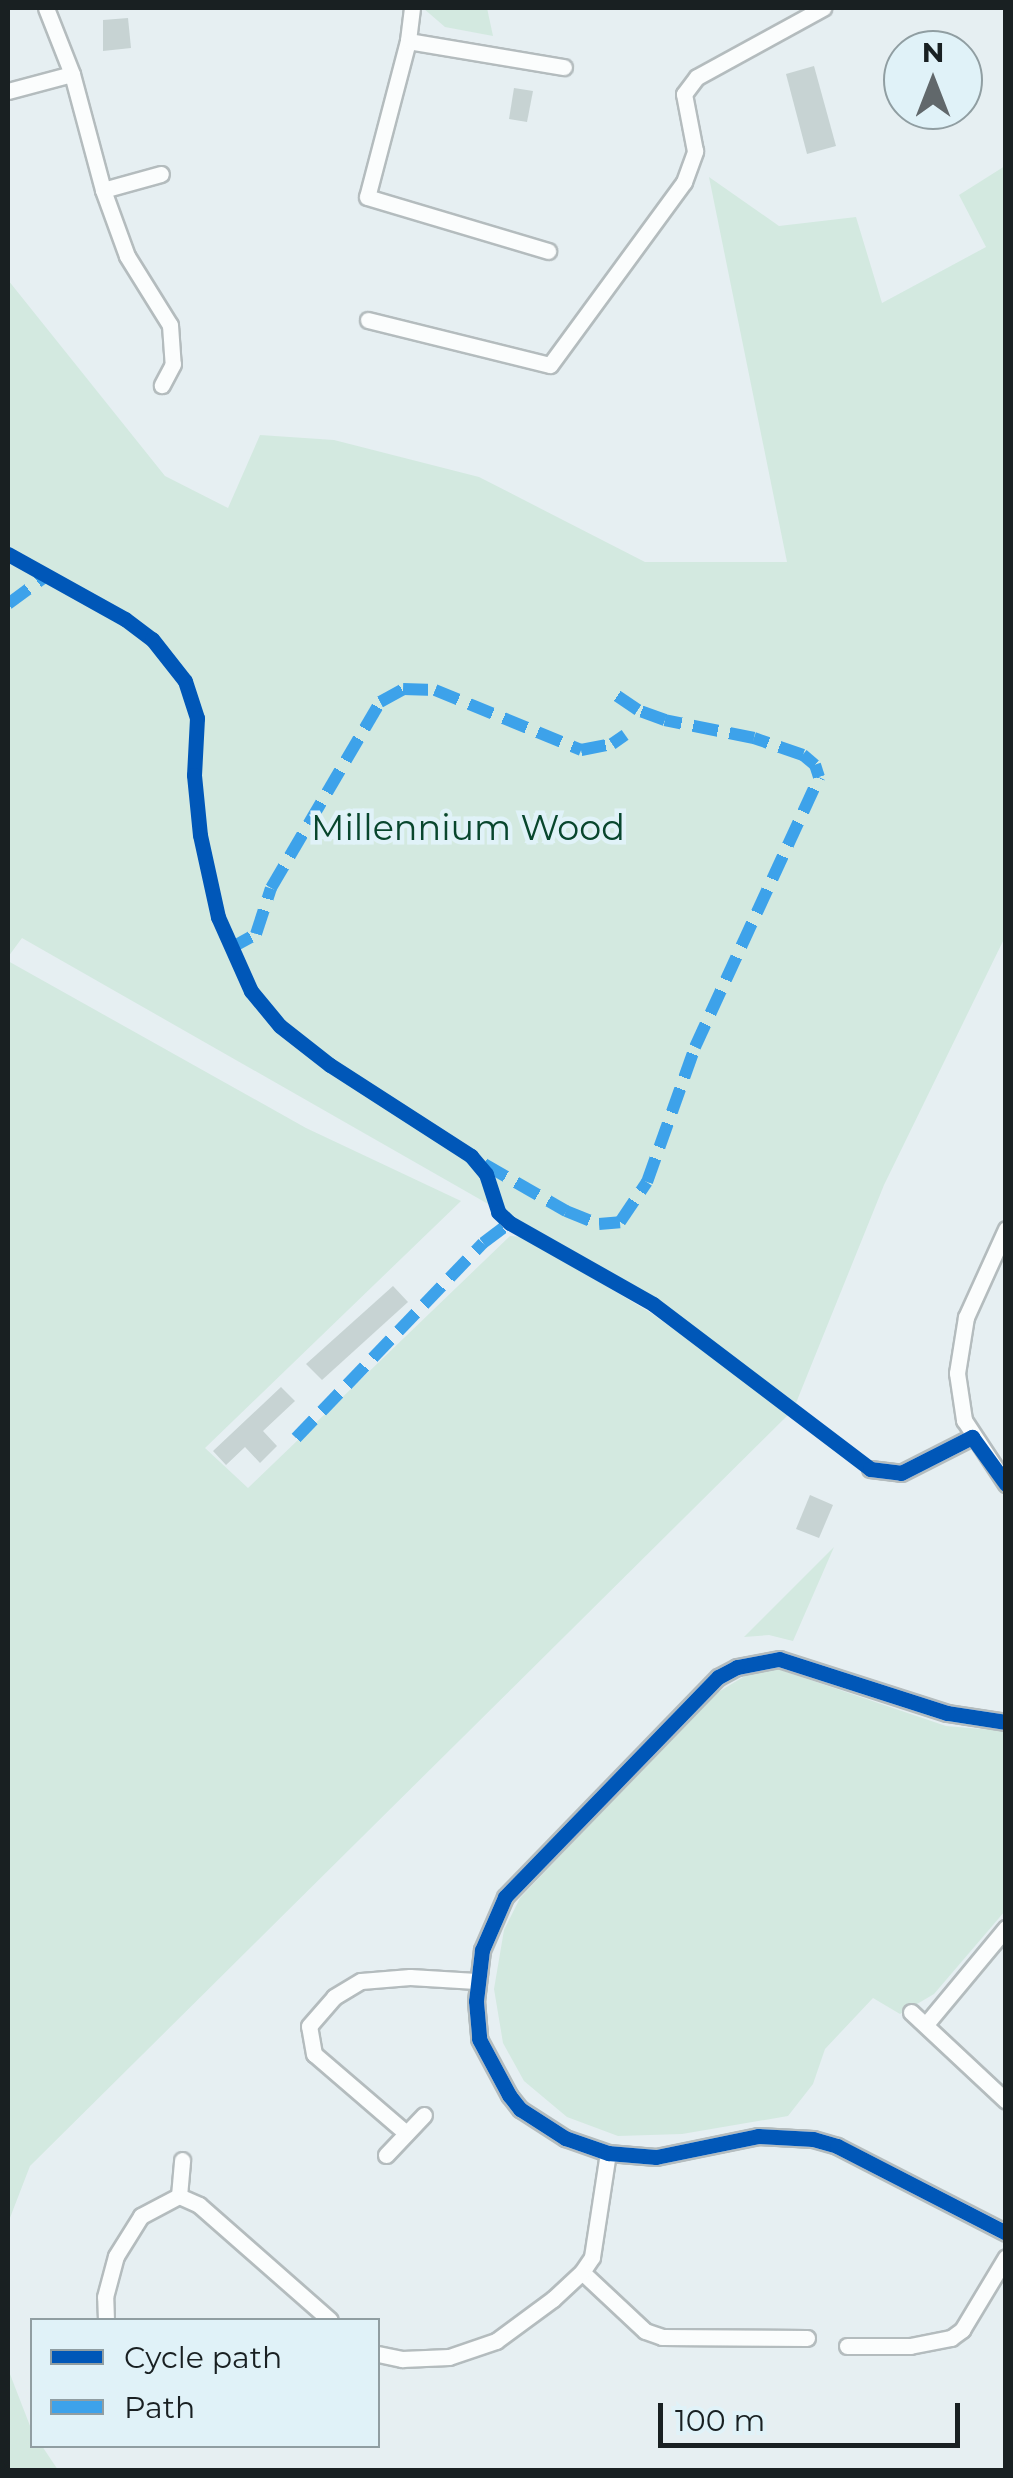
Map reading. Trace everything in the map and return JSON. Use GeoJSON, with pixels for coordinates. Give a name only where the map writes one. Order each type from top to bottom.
{"type":"FeatureCollection","features":[{"type":"Feature","properties":{"kind":"street"},"geometry":{"type":"LineString","coordinates":[[46,8],[72,74],[103,190],[127,256],[180,346],[162,384]]}},
{"type":"Feature","properties":{"kind":"street"},"geometry":{"type":"LineString","coordinates":[[412,8],[408,41],[367,197],[548,251]]}},
{"type":"Feature","properties":{"kind":"street"},"geometry":{"type":"LineString","coordinates":[[368,320],[550,365],[684,182],[695,151],[684,94],[698,76],[823,8]]}},
{"type":"Feature","properties":{"kind":"street"},"geometry":{"type":"LineString","coordinates":[[408,41],[564,68]]}},
{"type":"Feature","properties":{"kind":"street"},"geometry":{"type":"LineString","coordinates":[[8,91],[72,74]]}},
{"type":"Feature","properties":{"kind":"street"},"geometry":{"type":"LineString","coordinates":[[103,190],[161,174]]}},
{"type":"Feature","properties":{"kind":"street"},"geometry":{"type":"LineString","coordinates":[[1006,1229],[971,1304],[960,1343],[960,1398],[972,1437],[1006,1484]]}},
{"type":"Feature","properties":{"kind":"street"},"geometry":{"type":"LineString","coordinates":[[870,1468],[902,1472],[972,1437]]}},
{"type":"Feature","properties":{"kind":"street"},"geometry":{"type":"LineString","coordinates":[[1006,1722],[947,1713],[779,1658],[737,1667],[718,1678],[505,1897],[492,1919],[476,1982],[479,2039],[509,2095],[545,2128],[608,2153],[656,2157],[758,2136],[813,2138],[1006,2234]]}},
{"type":"Feature","properties":{"kind":"street"},"geometry":{"type":"LineString","coordinates":[[927,2023],[1006,1928]]}},
{"type":"Feature","properties":{"kind":"street"},"geometry":{"type":"LineString","coordinates":[[406,2134],[314,2054],[309,2026],[334,1997],[361,1981],[410,1978],[476,1982]]}},
{"type":"Feature","properties":{"kind":"street"},"geometry":{"type":"LineString","coordinates":[[911,2012],[1006,2101]]}},
{"type":"Feature","properties":{"kind":"street"},"geometry":{"type":"LineString","coordinates":[[386,2155],[424,2115]]}},
{"type":"Feature","properties":{"kind":"street"},"geometry":{"type":"LineString","coordinates":[[380,2354],[402,2359],[449,2357],[496,2341],[582,2272],[597,2239],[608,2153]]}},
{"type":"Feature","properties":{"kind":"street"},"geometry":{"type":"LineString","coordinates":[[179,2196],[182,2160]]}},
{"type":"Feature","properties":{"kind":"street"},"geometry":{"type":"LineString","coordinates":[[106,2318],[105,2296],[116,2256],[141,2216],[179,2196]]}},
{"type":"Feature","properties":{"kind":"street"},"geometry":{"type":"LineString","coordinates":[[179,2196],[199,2206],[328,2318]]}},
{"type":"Feature","properties":{"kind":"street"},"geometry":{"type":"LineString","coordinates":[[846,2346],[910,2346],[951,2338],[962,2330],[1006,2256]]}},
{"type":"Feature","properties":{"kind":"street"},"geometry":{"type":"LineString","coordinates":[[582,2272],[645,2330],[662,2336],[807,2338]]}},
{"type":"Feature","properties":{"kind":"green space"},"geometry":{"type":"Polygon","coordinates":[[[423,8],[487,8],[493,36],[445,27],[423,8]]]}},
{"type":"Feature","properties":{"kind":"green space","name":"Millennium Wood"},"geometry":{"type":"Polygon","coordinates":[[[1005,166],[1005,937],[884,1185],[796,1403],[660,1302],[22,938],[8,957],[8,280],[165,476],[228,508],[260,435],[334,440],[479,477],[645,562],[787,562],[709,177],[779,226],[856,217],[882,303],[986,247],[959,195],[1005,166]]]}},
{"type":"Feature","properties":{"kind":"green space"},"geometry":{"type":"Polygon","coordinates":[[[8,961],[306,1128],[461,1201],[205,1448],[248,1488],[510,1236],[524,1237],[651,1313],[790,1413],[30,2166],[8,2223],[8,961]]]}},
{"type":"Feature","properties":{"kind":"green space"},"geometry":{"type":"Polygon","coordinates":[[[834,1547],[793,1641],[769,1635],[744,1637],[834,1547]]]}},
{"type":"Feature","properties":{"kind":"green space"},"geometry":{"type":"Polygon","coordinates":[[[778,1669],[946,1726],[1005,1731],[1005,1911],[934,1994],[900,2014],[873,1998],[825,2049],[813,2084],[788,2116],[682,2134],[618,2136],[567,2117],[524,2081],[503,2043],[494,1989],[504,1930],[520,1898],[712,1696],[748,1674],[778,1669]]]}},
{"type":"Feature","properties":{"kind":"green space"},"geometry":{"type":"Polygon","coordinates":[[[8,2369],[30,2426],[30,2448],[43,2448],[58,2470],[8,2470],[8,2369]]]}},
{"type":"Feature","properties":{"kind":"building"},"geometry":{"type":"Polygon","coordinates":[[[128,18],[131,48],[103,51],[103,20],[128,18]]]}},
{"type":"Feature","properties":{"kind":"building"},"geometry":{"type":"Polygon","coordinates":[[[814,66],[836,146],[807,154],[786,74],[814,66]]]}},
{"type":"Feature","properties":{"kind":"building"},"geometry":{"type":"Polygon","coordinates":[[[514,88],[533,91],[527,122],[509,119],[514,88]]]}},
{"type":"Feature","properties":{"kind":"building"},"geometry":{"type":"Polygon","coordinates":[[[393,1286],[408,1302],[322,1380],[306,1364],[393,1286]]]}},
{"type":"Feature","properties":{"kind":"building"},"geometry":{"type":"Polygon","coordinates":[[[281,1387],[295,1401],[263,1431],[277,1446],[260,1463],[245,1447],[226,1465],[213,1451],[281,1387]]]}},
{"type":"Feature","properties":{"kind":"building"},"geometry":{"type":"Polygon","coordinates":[[[810,1495],[833,1505],[819,1538],[796,1529],[810,1495]]]}},
{"type":"Feature","properties":{"kind":"marked path"},"geometry":{"type":"LineString","coordinates":[[8,604],[46,576]]}},
{"type":"Feature","properties":{"kind":"marked path"},"geometry":{"type":"LineString","coordinates":[[229,949],[256,934],[271,888],[380,702],[403,689],[435,690],[581,750],[612,744],[625,735]]}},
{"type":"Feature","properties":{"kind":"marked path"},"geometry":{"type":"LineString","coordinates":[[484,1164],[566,1211],[599,1224],[620,1222],[647,1182],[695,1047],[819,777],[815,765],[803,755],[754,738],[665,720],[638,710],[614,694]]}},
{"type":"Feature","properties":{"kind":"marked path"},"geometry":{"type":"LineString","coordinates":[[296,1438],[483,1243],[510,1223],[515,1226]]}},
{"type":"Feature","properties":{"kind":"cycle path"},"geometry":{"type":"LineString","coordinates":[[8,554],[125,619],[152,639],[185,681],[197,718],[194,775],[200,835],[218,917],[251,991],[280,1026],[330,1065],[471,1156],[486,1174],[498,1212],[510,1223],[653,1304],[870,1469],[901,1473],[972,1437],[1006,1484]]}},
{"type":"Feature","properties":{"kind":"cycle path"},"geometry":{"type":"LineString","coordinates":[[1006,1722],[947,1713],[779,1659],[737,1667],[718,1677],[505,1897],[482,1950],[476,2001],[479,2039],[509,2095],[520,2109],[565,2138],[608,2153],[656,2157],[758,2136],[813,2139],[837,2146],[1006,2233]]}}]}
